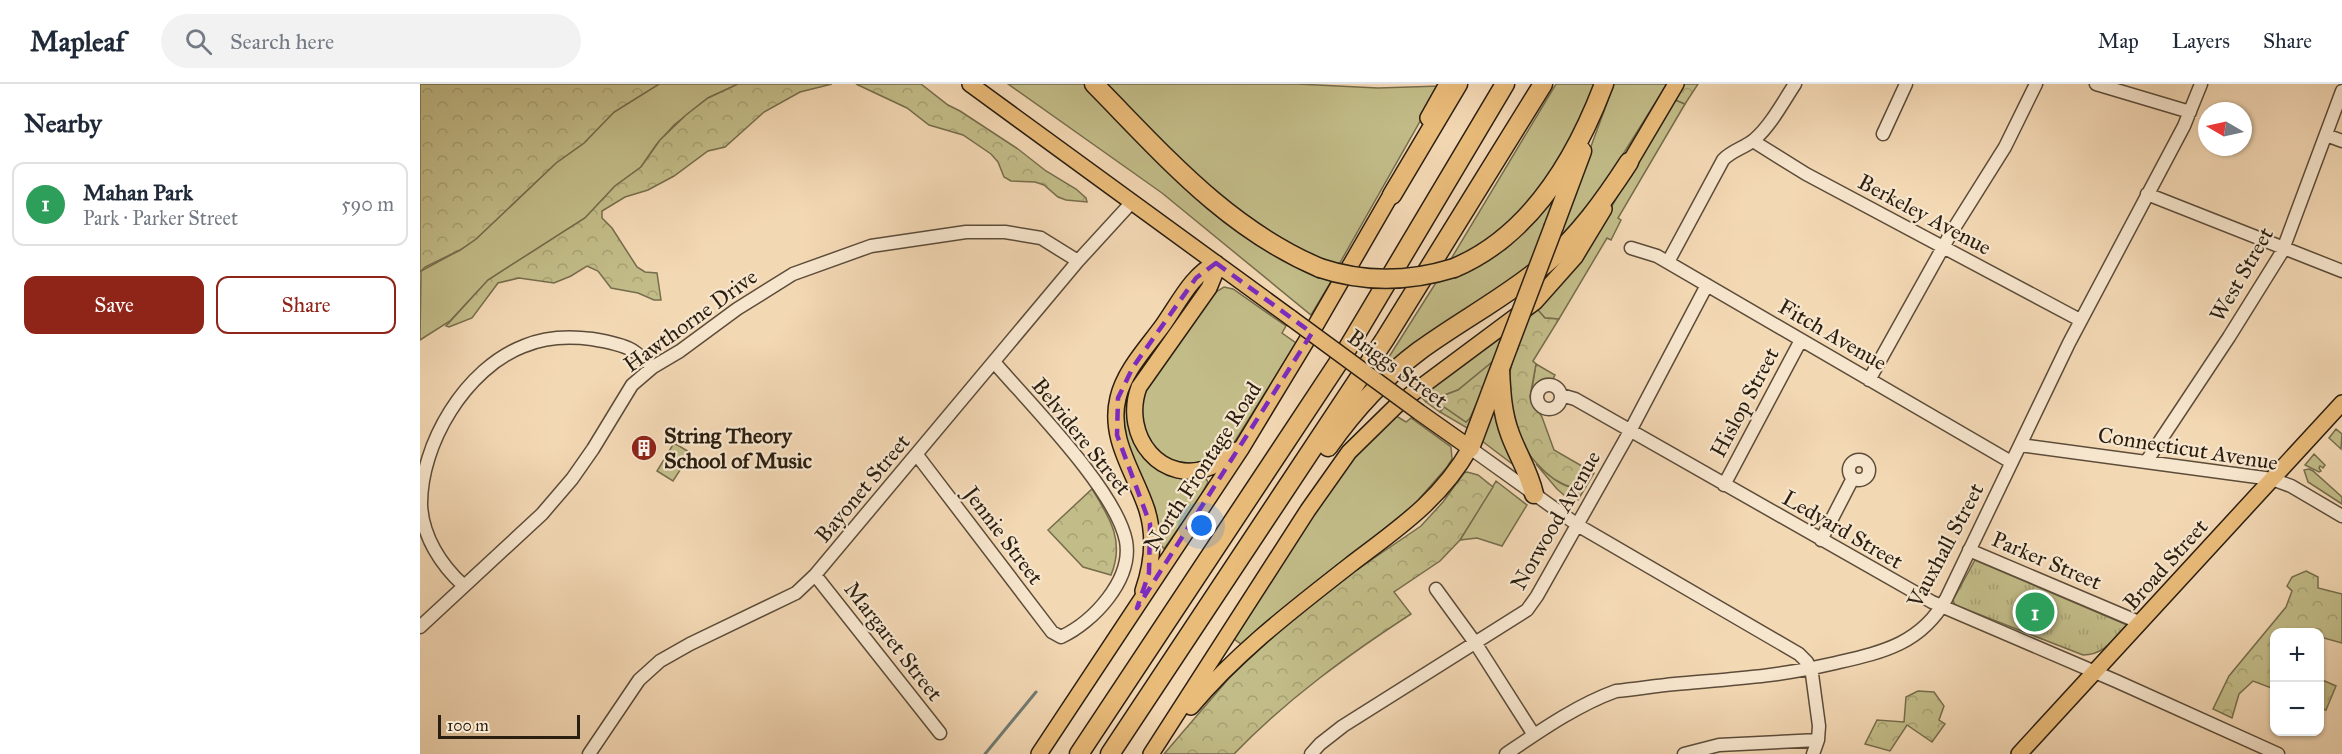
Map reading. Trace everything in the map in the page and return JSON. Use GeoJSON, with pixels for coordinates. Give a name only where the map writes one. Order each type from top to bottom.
{"type":"FeatureCollection","features":[{"type":"Feature","properties":{"kind":"highway"},"geometry":{"type":"LineString","coordinates":[[1094,84],[1199,189],[1226,213],[1264,240],[1320,268],[1354,278],[1395,280],[1427,276],[1454,268],[1490,249],[1529,215],[1569,156],[1603,88]]}},
{"type":"Feature","properties":{"kind":"highway"},"geometry":{"type":"LineString","coordinates":[[1392,195],[1458,84]]}},
{"type":"Feature","properties":{"kind":"highway"},"geometry":{"type":"LineString","coordinates":[[1079,754],[1346,351],[1505,84]]}},
{"type":"Feature","properties":{"kind":"highway"},"geometry":{"type":"LineString","coordinates":[[1110,754],[1399,317],[1543,84]]}},
{"type":"Feature","properties":{"kind":"highway"},"geometry":{"type":"LineString","coordinates":[[1470,448],[1587,138],[1603,88]]}},
{"type":"Feature","properties":{"kind":"highway"},"geometry":{"type":"LineString","coordinates":[[1286,489],[1321,456],[1373,390],[1406,362],[1556,255],[1593,212],[1629,162]]}},
{"type":"Feature","properties":{"kind":"highway"},"geometry":{"type":"LineString","coordinates":[[1500,369],[1507,427],[1525,463],[1534,494]]}},
{"type":"Feature","properties":{"kind":"main road","name":"Briggs Street"},"geometry":{"type":"LineString","coordinates":[[970,84],[1470,448]]}},
{"type":"Feature","properties":{"kind":"main road","name":"North Frontage Road"},"geometry":{"type":"LineString","coordinates":[[1039,754],[1250,436],[1392,195],[1412,149],[1446,84]]}},
{"type":"Feature","properties":{"kind":"main road"},"geometry":{"type":"LineString","coordinates":[[1152,754],[1342,461],[1365,435],[1398,404],[1523,313],[1547,291],[1586,239],[1676,84]]}},
{"type":"Feature","properties":{"kind":"main road"},"geometry":{"type":"LineString","coordinates":[[1216,263],[1216,271],[1209,288],[1139,387],[1134,403],[1135,426],[1142,443],[1155,458],[1184,470],[1204,469],[1215,465],[1235,451],[1250,436]]}},
{"type":"Feature","properties":{"kind":"main road"},"geometry":{"type":"LineString","coordinates":[[1137,608],[1149,573],[1150,524],[1140,491],[1117,435],[1118,398],[1125,378],[1190,287],[1204,270],[1216,263]]}},
{"type":"Feature","properties":{"kind":"main road","name":"Broad Street"},"geometry":{"type":"LineString","coordinates":[[2019,754],[2342,403]]}},
{"type":"Feature","properties":{"kind":"main road"},"geometry":{"type":"LineString","coordinates":[[1152,754],[1229,664],[1294,609],[1423,508],[1454,474],[1470,448]]}},
{"type":"Feature","properties":{"kind":"street"},"geometry":{"type":"LineString","coordinates":[[1668,262],[1723,160],[1731,152],[1753,141],[1795,84]]}},
{"type":"Feature","properties":{"kind":"street"},"geometry":{"type":"LineString","coordinates":[[1883,134],[1906,84]]}},
{"type":"Feature","properties":{"kind":"street"},"geometry":{"type":"LineString","coordinates":[[1869,380],[1942,247],[2005,147],[2036,84]]}},
{"type":"Feature","properties":{"kind":"street"},"geometry":{"type":"LineString","coordinates":[[2096,84],[2190,112]]}},
{"type":"Feature","properties":{"kind":"street","name":"Vauxhall Street"},"geometry":{"type":"LineString","coordinates":[[1506,754],[1534,735],[1603,696],[1616,692],[1675,684],[1753,679],[1810,669],[1860,658],[1894,646],[1923,629],[1942,606],[2080,320],[2190,112],[2201,84]]}},
{"type":"Feature","properties":{"kind":"street","name":"West Street"},"geometry":{"type":"LineString","coordinates":[[2146,462],[2229,337],[2284,248],[2342,91]]}},
{"type":"Feature","properties":{"kind":"street"},"geometry":{"type":"LineString","coordinates":[[2326,135],[2342,141]]}},
{"type":"Feature","properties":{"kind":"street","name":"Berkeley Avenue"},"geometry":{"type":"LineString","coordinates":[[1753,141],[1806,174],[2080,320]]}},
{"type":"Feature","properties":{"kind":"street"},"geometry":{"type":"LineString","coordinates":[[2147,194],[2342,271]]}},
{"type":"Feature","properties":{"kind":"street","name":"Bayonet Street"},"geometry":{"type":"LineString","coordinates":[[589,754],[639,680],[660,661],[796,593],[815,575],[1078,261],[1132,202]]}},
{"type":"Feature","properties":{"kind":"street","name":"Hawthorne Drive"},"geometry":{"type":"LineString","coordinates":[[420,627],[542,514],[587,457],[632,385],[653,367],[688,345],[761,292],[828,260],[871,246],[934,235],[996,231],[1041,238],[1078,261]]}},
{"type":"Feature","properties":{"kind":"street","name":"Fitch Avenue"},"geometry":{"type":"LineString","coordinates":[[1631,248],[1648,252],[1668,262],[2011,462]]}},
{"type":"Feature","properties":{"kind":"street","name":"Norwood Avenue"},"geometry":{"type":"LineString","coordinates":[[1311,754],[1343,726],[1527,610],[1630,431],[1707,285]]}},
{"type":"Feature","properties":{"kind":"street"},"geometry":{"type":"LineString","coordinates":[[463,585],[452,575],[437,554],[426,531],[420,506],[422,481],[429,450],[440,423],[457,398],[498,361],[523,346],[549,339],[574,337],[602,341],[632,350],[653,367]]}},
{"type":"Feature","properties":{"kind":"street","name":"Hislop Street"},"geometry":{"type":"LineString","coordinates":[[1724,485],[1801,340]]}},
{"type":"Feature","properties":{"kind":"street","name":"Belvidere Street"},"geometry":{"type":"LineString","coordinates":[[994,362],[1078,459],[1117,513],[1126,542],[1126,561],[1116,584],[1100,608],[1079,629],[1061,637]]}},
{"type":"Feature","properties":{"kind":"street","name":"Ledyard Street"},"geometry":{"type":"LineString","coordinates":[[1561,395],[1575,399],[1907,589],[2278,754]]}},
{"type":"Feature","properties":{"kind":"street","name":"Connecticut Avenue"},"geometry":{"type":"LineString","coordinates":[[2020,445],[2272,479],[2291,486],[2342,516]]}},
{"type":"Feature","properties":{"kind":"street","name":"Briggs Street"},"geometry":{"type":"LineString","coordinates":[[1470,448],[1576,525],[1794,651],[1803,657],[1810,669]]}},
{"type":"Feature","properties":{"kind":"street","name":"Jennie Street"},"geometry":{"type":"LineString","coordinates":[[917,455],[1052,633],[1061,637]]}},
{"type":"Feature","properties":{"kind":"street"},"geometry":{"type":"LineString","coordinates":[[1821,540],[1853,478]]}},
{"type":"Feature","properties":{"kind":"street","name":"Parker Street"},"geometry":{"type":"LineString","coordinates":[[1969,550],[2141,623]]}},
{"type":"Feature","properties":{"kind":"street","name":"Margaret Street"},"geometry":{"type":"LineString","coordinates":[[815,575],[940,733]]}},
{"type":"Feature","properties":{"kind":"street"},"geometry":{"type":"LineString","coordinates":[[1436,589],[1476,644],[1534,735]]}},
{"type":"Feature","properties":{"kind":"street"},"geometry":{"type":"LineString","coordinates":[[1810,669],[1820,726],[1813,754]]}},
{"type":"Feature","properties":{"kind":"street"},"geometry":{"type":"LineString","coordinates":[[1684,754],[1719,745],[1818,740]]}},
{"type":"Feature","properties":{"kind":"highlighted area"},"geometry":{"type":"Polygon","coordinates":[[[1216,263],[1312,333],[1137,608],[1149,573],[1150,524],[1117,435],[1118,398],[1133,367],[1196,278],[1216,263]]]}},
{"type":"Feature","properties":{"kind":"green space"},"geometry":{"type":"Polygon","coordinates":[[[420,84],[659,84],[614,112],[584,143],[556,163],[476,239],[420,272],[420,84]]]}},
{"type":"Feature","properties":{"kind":"green space"},"geometry":{"type":"Polygon","coordinates":[[[659,84],[738,84],[708,98],[674,125],[641,167],[615,186],[585,218],[488,280],[450,321],[420,340],[421,271],[476,239],[556,163],[584,143],[614,112],[659,84]]]}},
{"type":"Feature","properties":{"kind":"green space"},"geometry":{"type":"Polygon","coordinates":[[[738,84],[832,84],[800,92],[764,112],[725,147],[708,151],[674,176],[648,190],[625,197],[602,211],[602,218],[612,228],[637,267],[645,272],[657,273],[661,300],[611,288],[598,271],[587,266],[554,283],[519,278],[498,283],[472,318],[449,327],[446,326],[488,280],[585,218],[615,186],[641,167],[660,140],[686,115],[708,98],[738,84]]]}},
{"type":"Feature","properties":{"kind":"green space"},"geometry":{"type":"Polygon","coordinates":[[[856,84],[921,84],[948,105],[1076,189],[1086,198],[1087,202],[1058,197],[1044,185],[1035,182],[1011,181],[1004,177],[998,162],[991,154],[963,135],[929,125],[907,108],[856,84]]]}},
{"type":"Feature","properties":{"kind":"green space"},"geometry":{"type":"Polygon","coordinates":[[[1008,84],[1086,84],[1148,151],[1192,195],[1215,214],[1239,233],[1265,249],[1332,280],[1311,315],[1162,193],[1008,84]]]}},
{"type":"Feature","properties":{"kind":"green space"},"geometry":{"type":"Polygon","coordinates":[[[1100,84],[1297,84],[1378,88],[1440,86],[1337,268],[1323,264],[1233,211],[1100,84]]]}},
{"type":"Feature","properties":{"kind":"green space"},"geometry":{"type":"Polygon","coordinates":[[[1556,84],[1596,84],[1552,174],[1505,232],[1448,264],[1556,84]]]}},
{"type":"Feature","properties":{"kind":"green space"},"geometry":{"type":"Polygon","coordinates":[[[1614,84],[1667,84],[1583,218],[1552,252],[1614,84]]]}},
{"type":"Feature","properties":{"kind":"green space"},"geometry":{"type":"Polygon","coordinates":[[[1682,84],[1698,84],[1685,104],[1673,99],[1682,84]]]}},
{"type":"Feature","properties":{"kind":"green space"},"geometry":{"type":"Polygon","coordinates":[[[1673,99],[1685,104],[1618,218],[1621,220],[1611,240],[1607,238],[1559,319],[1545,318],[1537,309],[1608,213],[1673,99]]]}},
{"type":"Feature","properties":{"kind":"green space"},"geometry":{"type":"Polygon","coordinates":[[[1566,177],[1532,271],[1386,372],[1382,368],[1437,281],[1472,270],[1506,249],[1544,210],[1566,177]]]}},
{"type":"Feature","properties":{"kind":"green space"},"geometry":{"type":"Polygon","coordinates":[[[1224,287],[1233,289],[1286,326],[1282,333],[1296,343],[1232,446],[1210,460],[1198,463],[1173,460],[1162,455],[1145,435],[1141,414],[1145,393],[1149,380],[1214,293],[1224,287]]]}},
{"type":"Feature","properties":{"kind":"green space"},"geometry":{"type":"Polygon","coordinates":[[[1537,309],[1545,318],[1559,319],[1533,361],[1536,364],[1530,397],[1542,417],[1554,450],[1594,473],[1575,487],[1567,486],[1554,479],[1535,462],[1521,441],[1511,417],[1508,392],[1513,361],[1530,312],[1537,309]]]}},
{"type":"Feature","properties":{"kind":"green space"},"geometry":{"type":"Polygon","coordinates":[[[1510,329],[1472,425],[1467,428],[1440,412],[1444,407],[1466,422],[1496,359],[1458,390],[1426,402],[1418,394],[1510,329]]]}},
{"type":"Feature","properties":{"kind":"green space"},"geometry":{"type":"Polygon","coordinates":[[[1497,358],[1470,418],[1466,422],[1444,407],[1440,412],[1426,402],[1458,390],[1497,358]]]}},
{"type":"Feature","properties":{"kind":"green space"},"geometry":{"type":"Polygon","coordinates":[[[1536,364],[1555,375],[1553,379],[1541,380],[1532,389],[1536,364]]]}},
{"type":"Feature","properties":{"kind":"green space"},"geometry":{"type":"Polygon","coordinates":[[[1133,378],[1137,379],[1141,451],[1203,474],[1208,482],[1199,499],[1164,549],[1158,545],[1151,499],[1123,429],[1123,403],[1133,378]]]}},
{"type":"Feature","properties":{"kind":"green space"},"geometry":{"type":"Polygon","coordinates":[[[1497,396],[1519,469],[1482,441],[1497,396]]]}},
{"type":"Feature","properties":{"kind":"green space"},"geometry":{"type":"Polygon","coordinates":[[[1393,414],[1406,422],[1411,418],[1451,447],[1452,459],[1447,467],[1413,506],[1241,644],[1234,639],[1271,579],[1350,460],[1393,414]]]}},
{"type":"Feature","properties":{"kind":"green space"},"geometry":{"type":"Polygon","coordinates":[[[2336,429],[2342,434],[2341,449],[2329,438],[2336,429]]]}},
{"type":"Feature","properties":{"kind":"green space"},"geometry":{"type":"Polygon","coordinates":[[[674,443],[691,453],[673,481],[657,471],[674,443]]]}},
{"type":"Feature","properties":{"kind":"green space"},"geometry":{"type":"Polygon","coordinates":[[[2314,454],[2325,465],[2323,468],[2320,466],[2321,471],[2319,472],[2305,465],[2314,454]]]}},
{"type":"Feature","properties":{"kind":"green space"},"geometry":{"type":"Polygon","coordinates":[[[1536,464],[1562,484],[1574,487],[1579,486],[1594,473],[1578,500],[1571,501],[1557,489],[1536,464]]]}},
{"type":"Feature","properties":{"kind":"green space"},"geometry":{"type":"Polygon","coordinates":[[[2309,469],[2342,497],[2342,504],[2308,482],[2304,470],[2309,469]]]}},
{"type":"Feature","properties":{"kind":"green space"},"geometry":{"type":"Polygon","coordinates":[[[1467,472],[1478,475],[1493,487],[1460,540],[1440,561],[1394,592],[1411,614],[1364,645],[1297,696],[1234,754],[1164,754],[1230,677],[1287,623],[1352,573],[1421,526],[1467,472]]]}},
{"type":"Feature","properties":{"kind":"green space"},"geometry":{"type":"Polygon","coordinates":[[[1496,481],[1527,505],[1502,546],[1477,538],[1460,540],[1496,481]]]}},
{"type":"Feature","properties":{"kind":"green space"},"geometry":{"type":"Polygon","coordinates":[[[1092,489],[1114,530],[1116,551],[1111,575],[1083,567],[1048,530],[1092,489]]]}},
{"type":"Feature","properties":{"kind":"green space"},"geometry":{"type":"Polygon","coordinates":[[[1975,560],[2127,625],[2103,649],[2083,655],[1955,605],[1953,600],[1975,560]]]}},
{"type":"Feature","properties":{"kind":"green space"},"geometry":{"type":"Polygon","coordinates":[[[2306,571],[2318,577],[2318,588],[2342,594],[2342,643],[2324,638],[2324,628],[2270,628],[2270,687],[2253,681],[2239,694],[2232,718],[2213,709],[2229,676],[2286,607],[2292,591],[2287,586],[2292,577],[2306,571]]]}},
{"type":"Feature","properties":{"kind":"green space"},"geometry":{"type":"Polygon","coordinates":[[[2324,681],[2336,686],[2326,710],[2324,709],[2324,681]]]}},
{"type":"Feature","properties":{"kind":"green space"},"geometry":{"type":"Polygon","coordinates":[[[1918,691],[1934,692],[1944,706],[1939,720],[1945,724],[1932,742],[1907,725],[1890,751],[1865,744],[1877,720],[1904,722],[1906,697],[1918,691]]]}},
{"type":"Feature","properties":{"kind":"waterway"},"geometry":{"type":"LineString","coordinates":[[985,754],[1036,692]]}},
{"type":"Feature","properties":{"kind":"place","name":"String Theory School of Music"},"geometry":{"type":"Point","coordinates":[644,448]}},
{"type":"Feature","properties":{"kind":"place","name":"Mahan Park"},"geometry":{"type":"Point","coordinates":[2035,612]}}]}
